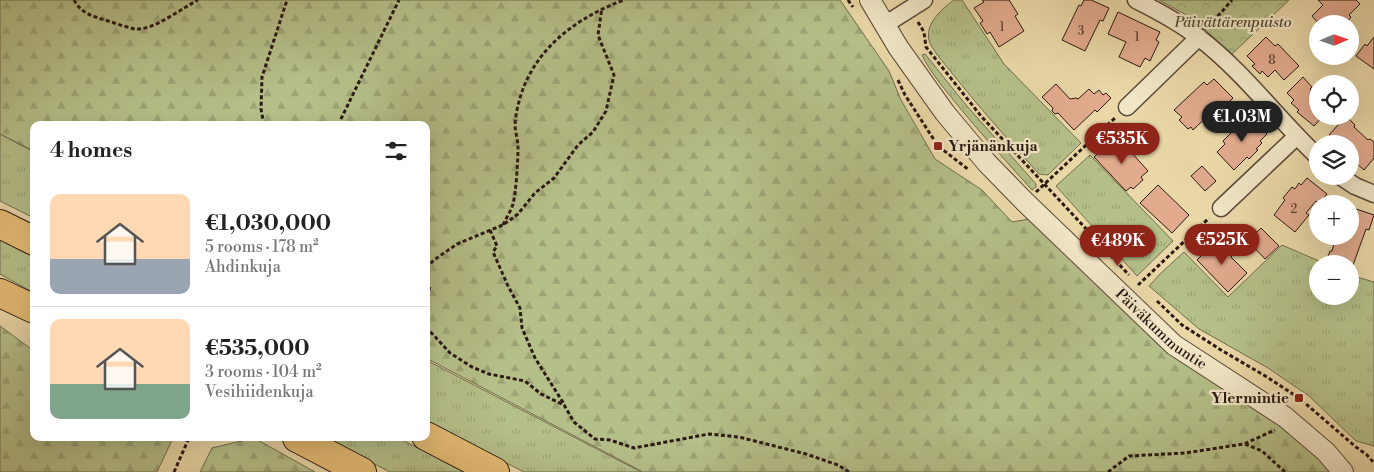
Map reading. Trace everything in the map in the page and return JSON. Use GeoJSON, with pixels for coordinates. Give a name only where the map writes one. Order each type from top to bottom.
{"type":"FeatureCollection","features":[{"type":"Feature","properties":{"kind":"highway"},"geometry":{"type":"LineString","coordinates":[[0,224],[30,239]]}},
{"type":"Feature","properties":{"kind":"highway"},"geometry":{"type":"LineString","coordinates":[[0,293],[30,307]]}},
{"type":"Feature","properties":{"kind":"highway"},"geometry":{"type":"LineString","coordinates":[[430,438],[495,472]]}},
{"type":"Feature","properties":{"kind":"highway"},"geometry":{"type":"LineString","coordinates":[[303,441],[362,472]]}},
{"type":"Feature","properties":{"kind":"street","name":"Päiväkummuntie"},"geometry":{"type":"LineString","coordinates":[[870,0],[906,59],[945,113],[987,163],[1025,202],[1174,345],[1292,423],[1326,452],[1343,472]]}},
{"type":"Feature","properties":{"kind":"street"},"geometry":{"type":"LineString","coordinates":[[1136,0],[1167,15],[1199,38],[1247,82],[1309,148]]}},
{"type":"Feature","properties":{"kind":"street"},"geometry":{"type":"LineString","coordinates":[[886,24],[917,4]]}},
{"type":"Feature","properties":{"kind":"street"},"geometry":{"type":"LineString","coordinates":[[1127,106],[1199,38]]}},
{"type":"Feature","properties":{"kind":"street"},"geometry":{"type":"LineString","coordinates":[[1221,208],[1297,136]]}},
{"type":"Feature","properties":{"kind":"street"},"geometry":{"type":"LineString","coordinates":[[1354,185],[1374,194]]}},
{"type":"Feature","properties":{"kind":"path"},"geometry":{"type":"LineString","coordinates":[[74,0],[78,8],[89,15],[137,29],[161,23],[180,9],[198,0]]}},
{"type":"Feature","properties":{"kind":"path"},"geometry":{"type":"LineString","coordinates":[[263,121],[261,110],[262,77],[287,0]]}},
{"type":"Feature","properties":{"kind":"path"},"geometry":{"type":"LineString","coordinates":[[340,121],[400,0]]}},
{"type":"Feature","properties":{"kind":"path"},"geometry":{"type":"LineString","coordinates":[[503,225],[513,204],[518,146],[515,126],[522,90],[535,66],[556,38],[584,18],[602,8],[624,0]]}},
{"type":"Feature","properties":{"kind":"path"},"geometry":{"type":"LineString","coordinates":[[1199,38],[1232,0]]}},
{"type":"Feature","properties":{"kind":"path"},"geometry":{"type":"LineString","coordinates":[[917,4],[926,47],[943,70],[981,116],[1138,285],[1146,291]]}},
{"type":"Feature","properties":{"kind":"path"},"geometry":{"type":"LineString","coordinates":[[430,264],[457,244],[503,225],[518,214],[536,193],[554,178],[578,145],[593,132],[606,111],[614,75],[598,35],[602,8]]}},
{"type":"Feature","properties":{"kind":"path"},"geometry":{"type":"LineString","coordinates":[[1025,202],[1127,106]]}},
{"type":"Feature","properties":{"kind":"path"},"geometry":{"type":"LineString","coordinates":[[1138,285],[1221,208]]}},
{"type":"Feature","properties":{"kind":"path"},"geometry":{"type":"LineString","coordinates":[[490,230],[498,246],[493,252],[520,308],[522,328],[535,358],[574,422],[594,439],[610,440],[634,448],[709,434],[739,437],[806,454],[850,472]]}},
{"type":"Feature","properties":{"kind":"path"},"geometry":{"type":"LineString","coordinates":[[1153,298],[1182,324],[1299,398],[1356,447],[1367,454],[1374,463]]}},
{"type":"Feature","properties":{"kind":"path"},"geometry":{"type":"LineString","coordinates":[[430,331],[450,353],[472,367],[489,374],[524,381],[541,394],[564,405]]}},
{"type":"Feature","properties":{"kind":"path"},"geometry":{"type":"LineString","coordinates":[[1108,472],[1129,456],[1185,453],[1244,444],[1292,423]]}},
{"type":"Feature","properties":{"kind":"path"},"geometry":{"type":"LineString","coordinates":[[174,472],[188,441]]}},
{"type":"Feature","properties":{"kind":"path"},"geometry":{"type":"LineString","coordinates":[[1244,444],[1262,451],[1285,472]]}},
{"type":"Feature","properties":{"kind":"green space"},"geometry":{"type":"Polygon","coordinates":[[[0,0],[840,0],[889,71],[901,100],[935,159],[982,190],[1012,222],[1041,217],[1174,345],[1343,472],[643,472],[430,360],[430,121],[30,121],[30,149],[0,134],[0,0]]]}},
{"type":"Feature","properties":{"kind":"green space"},"geometry":{"type":"Polygon","coordinates":[[[954,0],[962,0],[1004,64],[1081,143],[1048,175],[1039,174],[972,98],[932,48],[928,34],[932,22],[954,0]]]}},
{"type":"Feature","properties":{"kind":"green space","name":"Päivättärenpuisto"},"geometry":{"type":"Polygon","coordinates":[[[1159,0],[1289,0],[1232,54],[1192,18],[1159,0]]]}},
{"type":"Feature","properties":{"kind":"green space"},"geometry":{"type":"Polygon","coordinates":[[[925,54],[966,105],[1036,184],[1036,187],[1032,190],[964,113],[941,85],[925,61],[922,55],[925,54]]]}},
{"type":"Feature","properties":{"kind":"green space"},"geometry":{"type":"Polygon","coordinates":[[[0,134],[30,150],[30,216],[0,201],[0,134]]]}},
{"type":"Feature","properties":{"kind":"green space"},"geometry":{"type":"Polygon","coordinates":[[[1090,155],[1173,241],[1137,276],[1056,186],[1090,155]]]}},
{"type":"Feature","properties":{"kind":"green space"},"geometry":{"type":"Polygon","coordinates":[[[0,236],[30,251],[30,291],[0,274],[0,236]]]}},
{"type":"Feature","properties":{"kind":"green space"},"geometry":{"type":"Polygon","coordinates":[[[1282,245],[1309,257],[1309,305],[1359,305],[1359,278],[1374,282],[1374,446],[1356,441],[1309,396],[1268,368],[1199,329],[1149,286],[1184,252],[1228,297],[1282,245]]]}},
{"type":"Feature","properties":{"kind":"green space"},"geometry":{"type":"Polygon","coordinates":[[[0,326],[30,348],[30,441],[172,441],[157,472],[0,472],[0,326]]]}},
{"type":"Feature","properties":{"kind":"green space"},"geometry":{"type":"Polygon","coordinates":[[[430,362],[641,472],[524,472],[430,424],[430,362]]]}},
{"type":"Feature","properties":{"kind":"green space"},"geometry":{"type":"Polygon","coordinates":[[[241,441],[259,441],[315,472],[200,472],[212,448],[241,441]]]}},
{"type":"Feature","properties":{"kind":"green space"},"geometry":{"type":"Polygon","coordinates":[[[330,441],[404,441],[466,472],[390,472],[330,441]]]}},
{"type":"Feature","properties":{"kind":"building"},"geometry":{"type":"Polygon","coordinates":[[[982,0],[1009,0],[1018,14],[1015,16],[1024,31],[999,47],[990,32],[987,34],[980,23],[983,21],[974,8],[984,2],[982,0]]]}},
{"type":"Feature","properties":{"kind":"building"},"geometry":{"type":"Polygon","coordinates":[[[1084,0],[1091,0],[1109,8],[1103,21],[1100,20],[1085,51],[1062,40],[1079,5],[1081,6],[1084,0]]]}},
{"type":"Feature","properties":{"kind":"building"},"geometry":{"type":"Polygon","coordinates":[[[1318,0],[1356,0],[1360,4],[1349,15],[1313,15],[1323,5],[1318,0]]]}},
{"type":"Feature","properties":{"kind":"building"},"geometry":{"type":"Polygon","coordinates":[[[1118,12],[1160,32],[1156,40],[1159,42],[1150,61],[1145,58],[1140,67],[1119,57],[1126,42],[1108,34],[1118,12]]]}},
{"type":"Feature","properties":{"kind":"building"},"geometry":{"type":"Polygon","coordinates":[[[1266,37],[1275,46],[1278,44],[1299,66],[1284,80],[1275,70],[1268,77],[1262,71],[1260,74],[1252,66],[1255,64],[1247,56],[1266,37]]]}},
{"type":"Feature","properties":{"kind":"building"},"geometry":{"type":"Polygon","coordinates":[[[1374,37],[1374,69],[1359,58],[1359,52],[1365,44],[1367,46],[1374,37]]]}},
{"type":"Feature","properties":{"kind":"building"},"geometry":{"type":"Polygon","coordinates":[[[1303,77],[1309,84],[1309,122],[1297,112],[1299,110],[1291,103],[1294,100],[1287,93],[1303,77]]]}},
{"type":"Feature","properties":{"kind":"building"},"geometry":{"type":"Polygon","coordinates":[[[1214,79],[1233,98],[1223,108],[1219,105],[1193,130],[1191,127],[1188,129],[1179,120],[1182,117],[1174,110],[1204,82],[1207,85],[1214,79]]]}},
{"type":"Feature","properties":{"kind":"building"},"geometry":{"type":"Polygon","coordinates":[[[1056,84],[1070,99],[1078,99],[1089,89],[1094,94],[1099,90],[1103,95],[1106,93],[1111,98],[1074,130],[1058,113],[1055,114],[1052,111],[1053,108],[1042,97],[1056,84]]]}},
{"type":"Feature","properties":{"kind":"building"},"geometry":{"type":"Polygon","coordinates":[[[1249,115],[1267,134],[1260,141],[1262,143],[1256,149],[1258,150],[1249,159],[1247,157],[1234,170],[1217,152],[1225,144],[1223,141],[1249,115]]]}},
{"type":"Feature","properties":{"kind":"building"},"geometry":{"type":"Polygon","coordinates":[[[1338,125],[1355,125],[1354,127],[1368,140],[1370,139],[1374,142],[1374,158],[1364,170],[1359,166],[1359,135],[1329,135],[1338,125]]]}},
{"type":"Feature","properties":{"kind":"building"},"geometry":{"type":"Polygon","coordinates":[[[1113,139],[1119,145],[1122,142],[1148,171],[1141,177],[1143,180],[1133,189],[1131,187],[1126,191],[1094,157],[1113,139]]]}},
{"type":"Feature","properties":{"kind":"building"},"geometry":{"type":"Polygon","coordinates":[[[1202,166],[1216,181],[1205,191],[1191,176],[1202,166]]]}},
{"type":"Feature","properties":{"kind":"building"},"geometry":{"type":"Polygon","coordinates":[[[1307,178],[1309,185],[1316,185],[1327,194],[1309,195],[1309,209],[1306,213],[1309,215],[1295,232],[1274,215],[1285,200],[1283,198],[1292,187],[1295,189],[1299,183],[1301,185],[1307,178]]]}},
{"type":"Feature","properties":{"kind":"building"},"geometry":{"type":"Polygon","coordinates":[[[1158,185],[1189,215],[1172,233],[1140,203],[1158,185]]]}},
{"type":"Feature","properties":{"kind":"building"},"geometry":{"type":"Polygon","coordinates":[[[1359,210],[1374,215],[1369,230],[1366,229],[1357,255],[1328,255],[1330,251],[1332,251],[1334,245],[1359,245],[1359,210]]]}},
{"type":"Feature","properties":{"kind":"building"},"geometry":{"type":"Polygon","coordinates":[[[1261,228],[1279,246],[1265,259],[1248,241],[1261,228]]]}},
{"type":"Feature","properties":{"kind":"building"},"geometry":{"type":"Polygon","coordinates":[[[1215,242],[1220,248],[1224,244],[1234,254],[1231,257],[1247,273],[1228,292],[1197,260],[1215,242]]]}},
{"type":"Feature","properties":{"kind":"place","name":"Yrjänänkuja"},"geometry":{"type":"Point","coordinates":[938,146]}},
{"type":"Feature","properties":{"kind":"place","name":"Ylermintie"},"geometry":{"type":"Point","coordinates":[1299,398]}}]}
